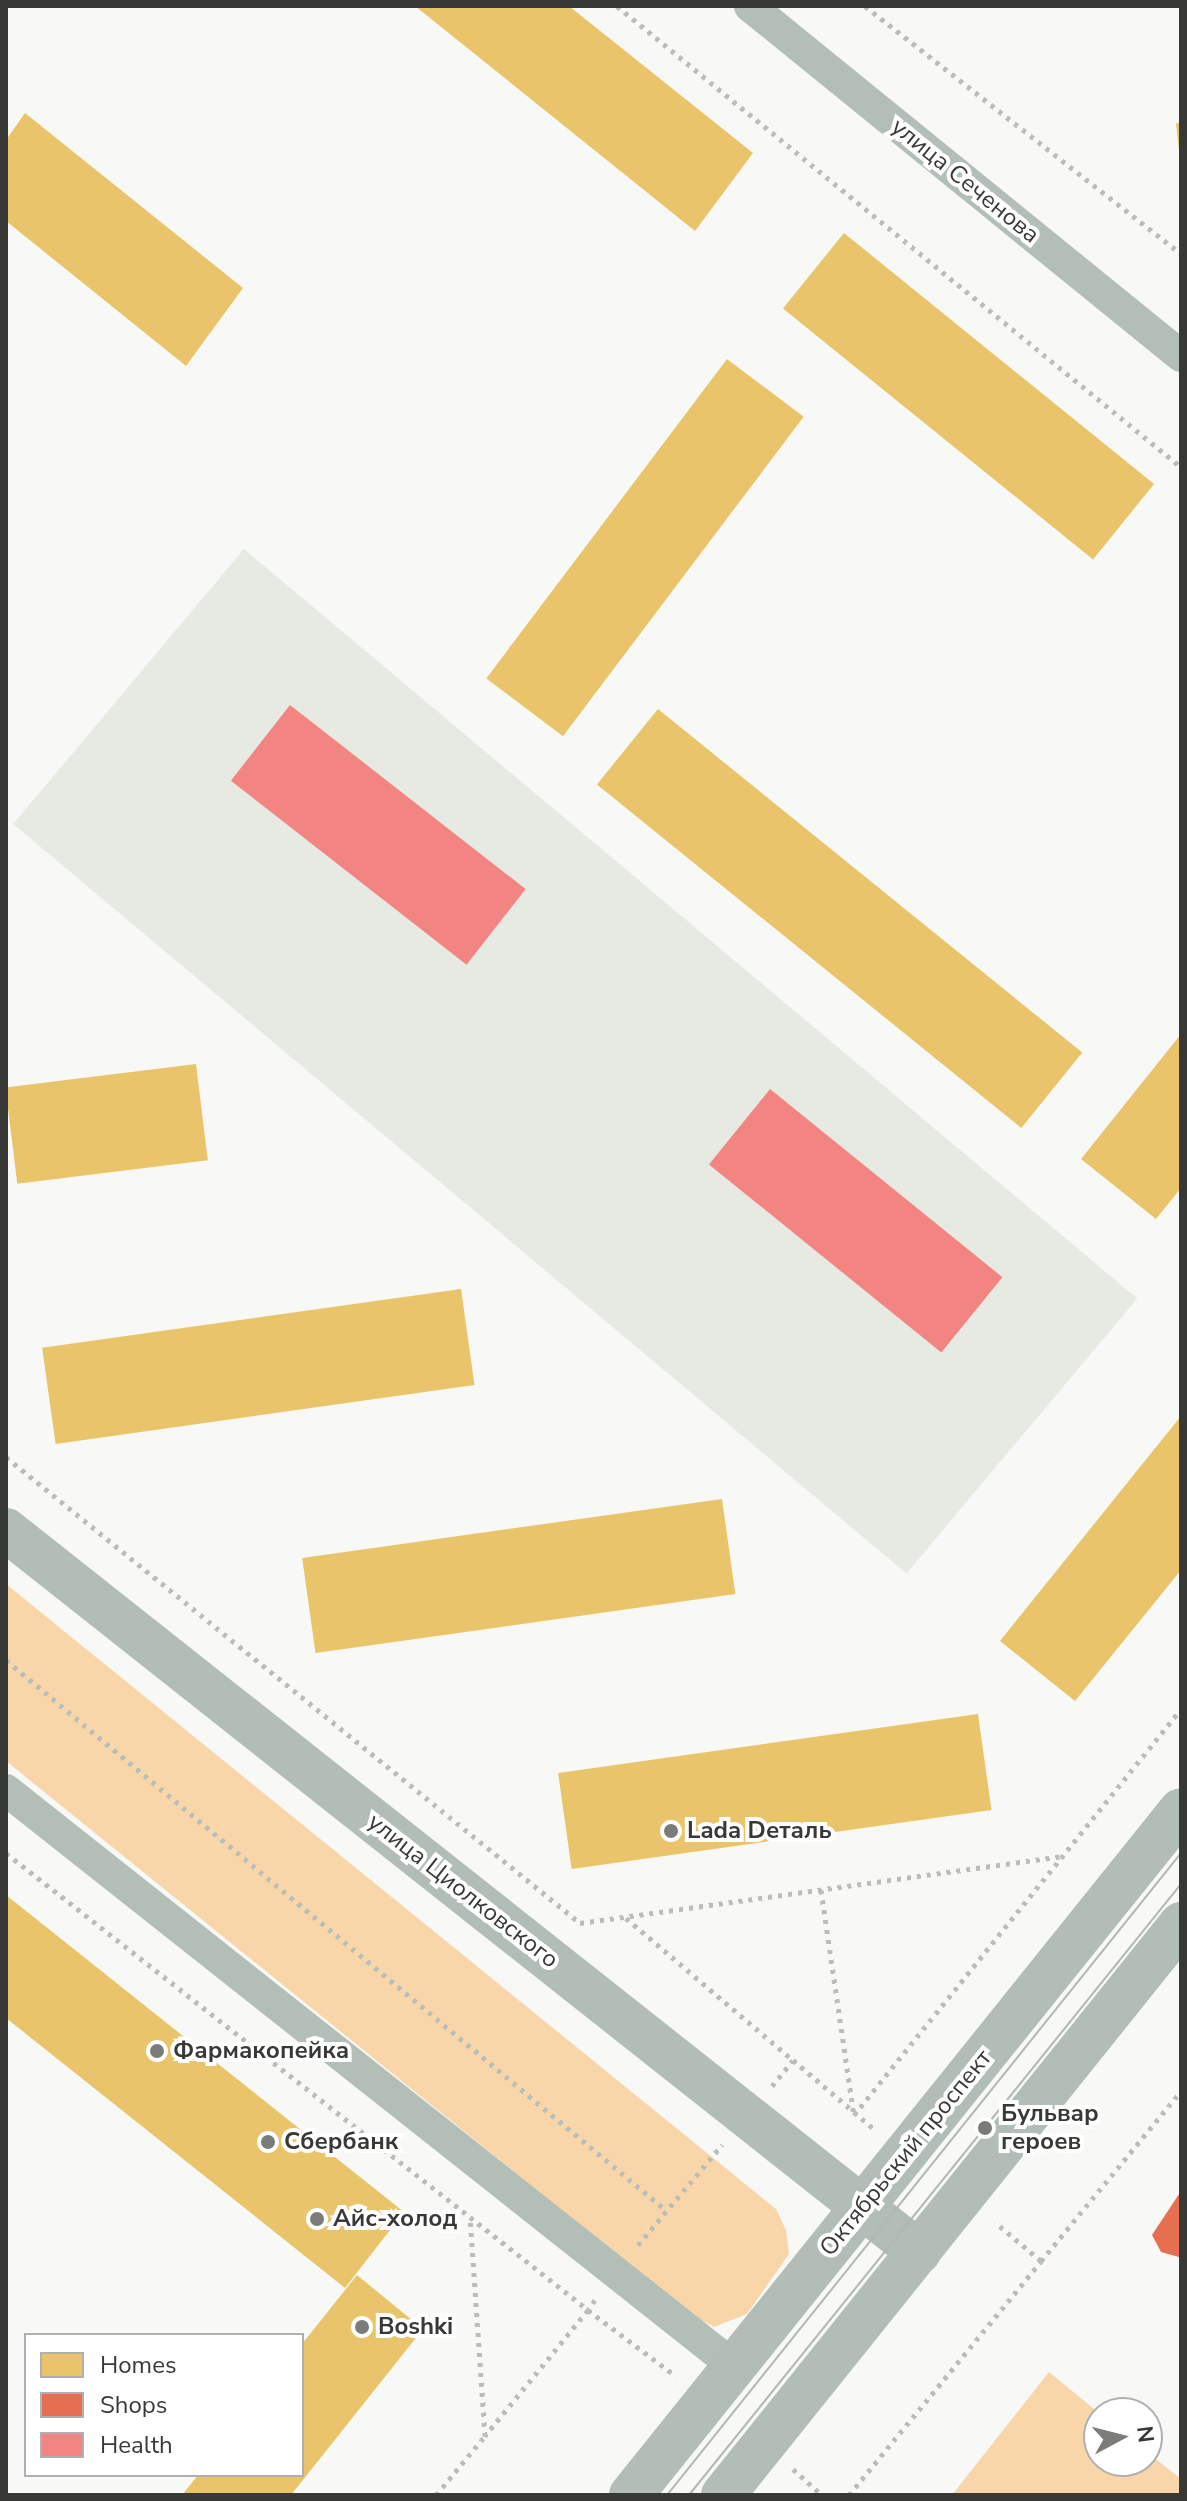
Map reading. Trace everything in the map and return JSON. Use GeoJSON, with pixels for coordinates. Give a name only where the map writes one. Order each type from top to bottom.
{"type":"FeatureCollection","features":[{"type":"Feature","properties":{"kind":"main road","name":"улица Циолковского"},"geometry":{"type":"LineString","coordinates":[[6,1530],[919,2252]]}},
{"type":"Feature","properties":{"kind":"main road","name":"Октябрьский проспект"},"geometry":{"type":"LineString","coordinates":[[631,2495],[1181,1810]]}},
{"type":"Feature","properties":{"kind":"main road"},"geometry":{"type":"LineString","coordinates":[[723,2495],[1181,1924]]}},
{"type":"Feature","properties":{"kind":"street","name":"улица Сеченова"},"geometry":{"type":"LineString","coordinates":[[750,6],[1181,356]]}},
{"type":"Feature","properties":{"kind":"street"},"geometry":{"type":"LineString","coordinates":[[6,1790],[735,2367]]}},
{"type":"Feature","properties":{"kind":"path"},"geometry":{"type":"LineString","coordinates":[[617,6],[1181,467]]}},
{"type":"Feature","properties":{"kind":"path"},"geometry":{"type":"LineString","coordinates":[[865,6],[1181,254]]}},
{"type":"Feature","properties":{"kind":"path"},"geometry":{"type":"LineString","coordinates":[[6,1457],[580,1923],[1063,1856]]}},
{"type":"Feature","properties":{"kind":"path"},"geometry":{"type":"LineString","coordinates":[[6,1660],[666,2210]]}},
{"type":"Feature","properties":{"kind":"path"},"geometry":{"type":"LineString","coordinates":[[821,1890],[854,2115],[1181,1709]]}},
{"type":"Feature","properties":{"kind":"path"},"geometry":{"type":"LineString","coordinates":[[6,1853],[588,2310],[436,2495]]}},
{"type":"Feature","properties":{"kind":"path"},"geometry":{"type":"LineString","coordinates":[[625,1917],[793,2060]]}},
{"type":"Feature","properties":{"kind":"path"},"geometry":{"type":"LineString","coordinates":[[1041,2261],[1181,2091]]}},
{"type":"Feature","properties":{"kind":"path"},"geometry":{"type":"LineString","coordinates":[[470,2217],[485,2436]]}},
{"type":"Feature","properties":{"kind":"shaded area"},"geometry":{"type":"Polygon","coordinates":[[[244,549],[1137,1298],[906,1574],[13,824],[244,549]]]}},
{"type":"Feature","properties":{"kind":"shaded area"},"geometry":{"type":"Polygon","coordinates":[[[6,1584],[776,2209],[786,2230],[789,2254],[747,2314],[714,2327],[691,2315],[6,1761],[6,1584]]]}},
{"type":"Feature","properties":{"kind":"shaded area"},"geometry":{"type":"Polygon","coordinates":[[[1049,2372],[1083,2400],[1083,2477],[1163,2477],[1163,2465],[1181,2479],[1181,2495],[952,2495],[1049,2372]]]}},
{"type":"Feature","properties":{"kind":"building: Homes"},"geometry":{"type":"Polygon","coordinates":[[[415,6],[569,6],[753,153],[695,231],[415,6]]]}},
{"type":"Feature","properties":{"kind":"building: Homes"},"geometry":{"type":"Polygon","coordinates":[[[25,113],[243,288],[186,366],[6,221],[6,140],[25,113]]]}},
{"type":"Feature","properties":{"kind":"building: Homes"},"geometry":{"type":"Polygon","coordinates":[[[1176,123],[1181,123],[1181,150],[1179,150],[1176,123]]]}},
{"type":"Feature","properties":{"kind":"building: Homes"},"geometry":{"type":"Polygon","coordinates":[[[844,233],[1154,484],[1093,559],[783,308],[844,233]]]}},
{"type":"Feature","properties":{"kind":"building: Homes"},"geometry":{"type":"Polygon","coordinates":[[[727,359],[804,417],[563,736],[486,678],[727,359]]]}},
{"type":"Feature","properties":{"kind":"building: Homes"},"geometry":{"type":"Polygon","coordinates":[[[658,709],[1082,1053],[1021,1128],[597,784],[658,709]]]}},
{"type":"Feature","properties":{"kind":"building: Homes"},"geometry":{"type":"Polygon","coordinates":[[[1181,1034],[1181,1188],[1156,1219],[1081,1159],[1181,1034]]]}},
{"type":"Feature","properties":{"kind":"building: Homes"},"geometry":{"type":"Polygon","coordinates":[[[196,1064],[208,1160],[17,1184],[6,1087],[196,1064]]]}},
{"type":"Feature","properties":{"kind":"building: Homes"},"geometry":{"type":"Polygon","coordinates":[[[461,1289],[474,1385],[56,1444],[42,1348],[461,1289]]]}},
{"type":"Feature","properties":{"kind":"building: Homes"},"geometry":{"type":"Polygon","coordinates":[[[1181,1416],[1181,1570],[1075,1701],[1000,1641],[1181,1416]]]}},
{"type":"Feature","properties":{"kind":"building: Homes"},"geometry":{"type":"Polygon","coordinates":[[[722,1499],[735,1594],[315,1653],[302,1558],[722,1499]]]}},
{"type":"Feature","properties":{"kind":"building: Homes"},"geometry":{"type":"Polygon","coordinates":[[[978,1714],[991,1810],[572,1869],[558,1773],[978,1714]]]}},
{"type":"Feature","properties":{"kind":"building: Homes"},"geometry":{"type":"Polygon","coordinates":[[[6,1895],[404,2212],[345,2288],[6,2018],[6,1895]]]}},
{"type":"Feature","properties":{"kind":"building: Homes"},"geometry":{"type":"Polygon","coordinates":[[[357,2275],[423,2329],[291,2495],[182,2495],[196,2477],[304,2477],[304,2341],[357,2275]]]}},
{"type":"Feature","properties":{"kind":"building: Shops"},"geometry":{"type":"Polygon","coordinates":[[[1181,2191],[1179,2257],[1161,2252],[1152,2235],[1181,2191]]]}},
{"type":"Feature","properties":{"kind":"building: Health"},"geometry":{"type":"Polygon","coordinates":[[[290,705],[526,889],[467,965],[231,781],[290,705]]]}},
{"type":"Feature","properties":{"kind":"building: Health"},"geometry":{"type":"Polygon","coordinates":[[[770,1089],[1002,1277],[941,1353],[709,1164],[770,1089]]]}},
{"type":"Feature","properties":{"kind":"tram line"},"geometry":{"type":"LineString","coordinates":[[667,2495],[1181,1853]]}},
{"type":"Feature","properties":{"kind":"tram line"},"geometry":{"type":"LineString","coordinates":[[689,2495],[1181,1884]]}},
{"type":"Feature","properties":{"kind":"place","name":"Lada Dеталь"},"geometry":{"type":"Point","coordinates":[671,1831]}},
{"type":"Feature","properties":{"kind":"place","name":"Фармакопейка"},"geometry":{"type":"Point","coordinates":[157,2051]}},
{"type":"Feature","properties":{"kind":"place","name":"Бульвар героев"},"geometry":{"type":"Point","coordinates":[985,2128]}},
{"type":"Feature","properties":{"kind":"place","name":"Сбербанк"},"geometry":{"type":"Point","coordinates":[268,2142]}},
{"type":"Feature","properties":{"kind":"place","name":"Айс-холод"},"geometry":{"type":"Point","coordinates":[317,2219]}},
{"type":"Feature","properties":{"kind":"place","name":"Boshki"},"geometry":{"type":"Point","coordinates":[362,2327]}}]}
